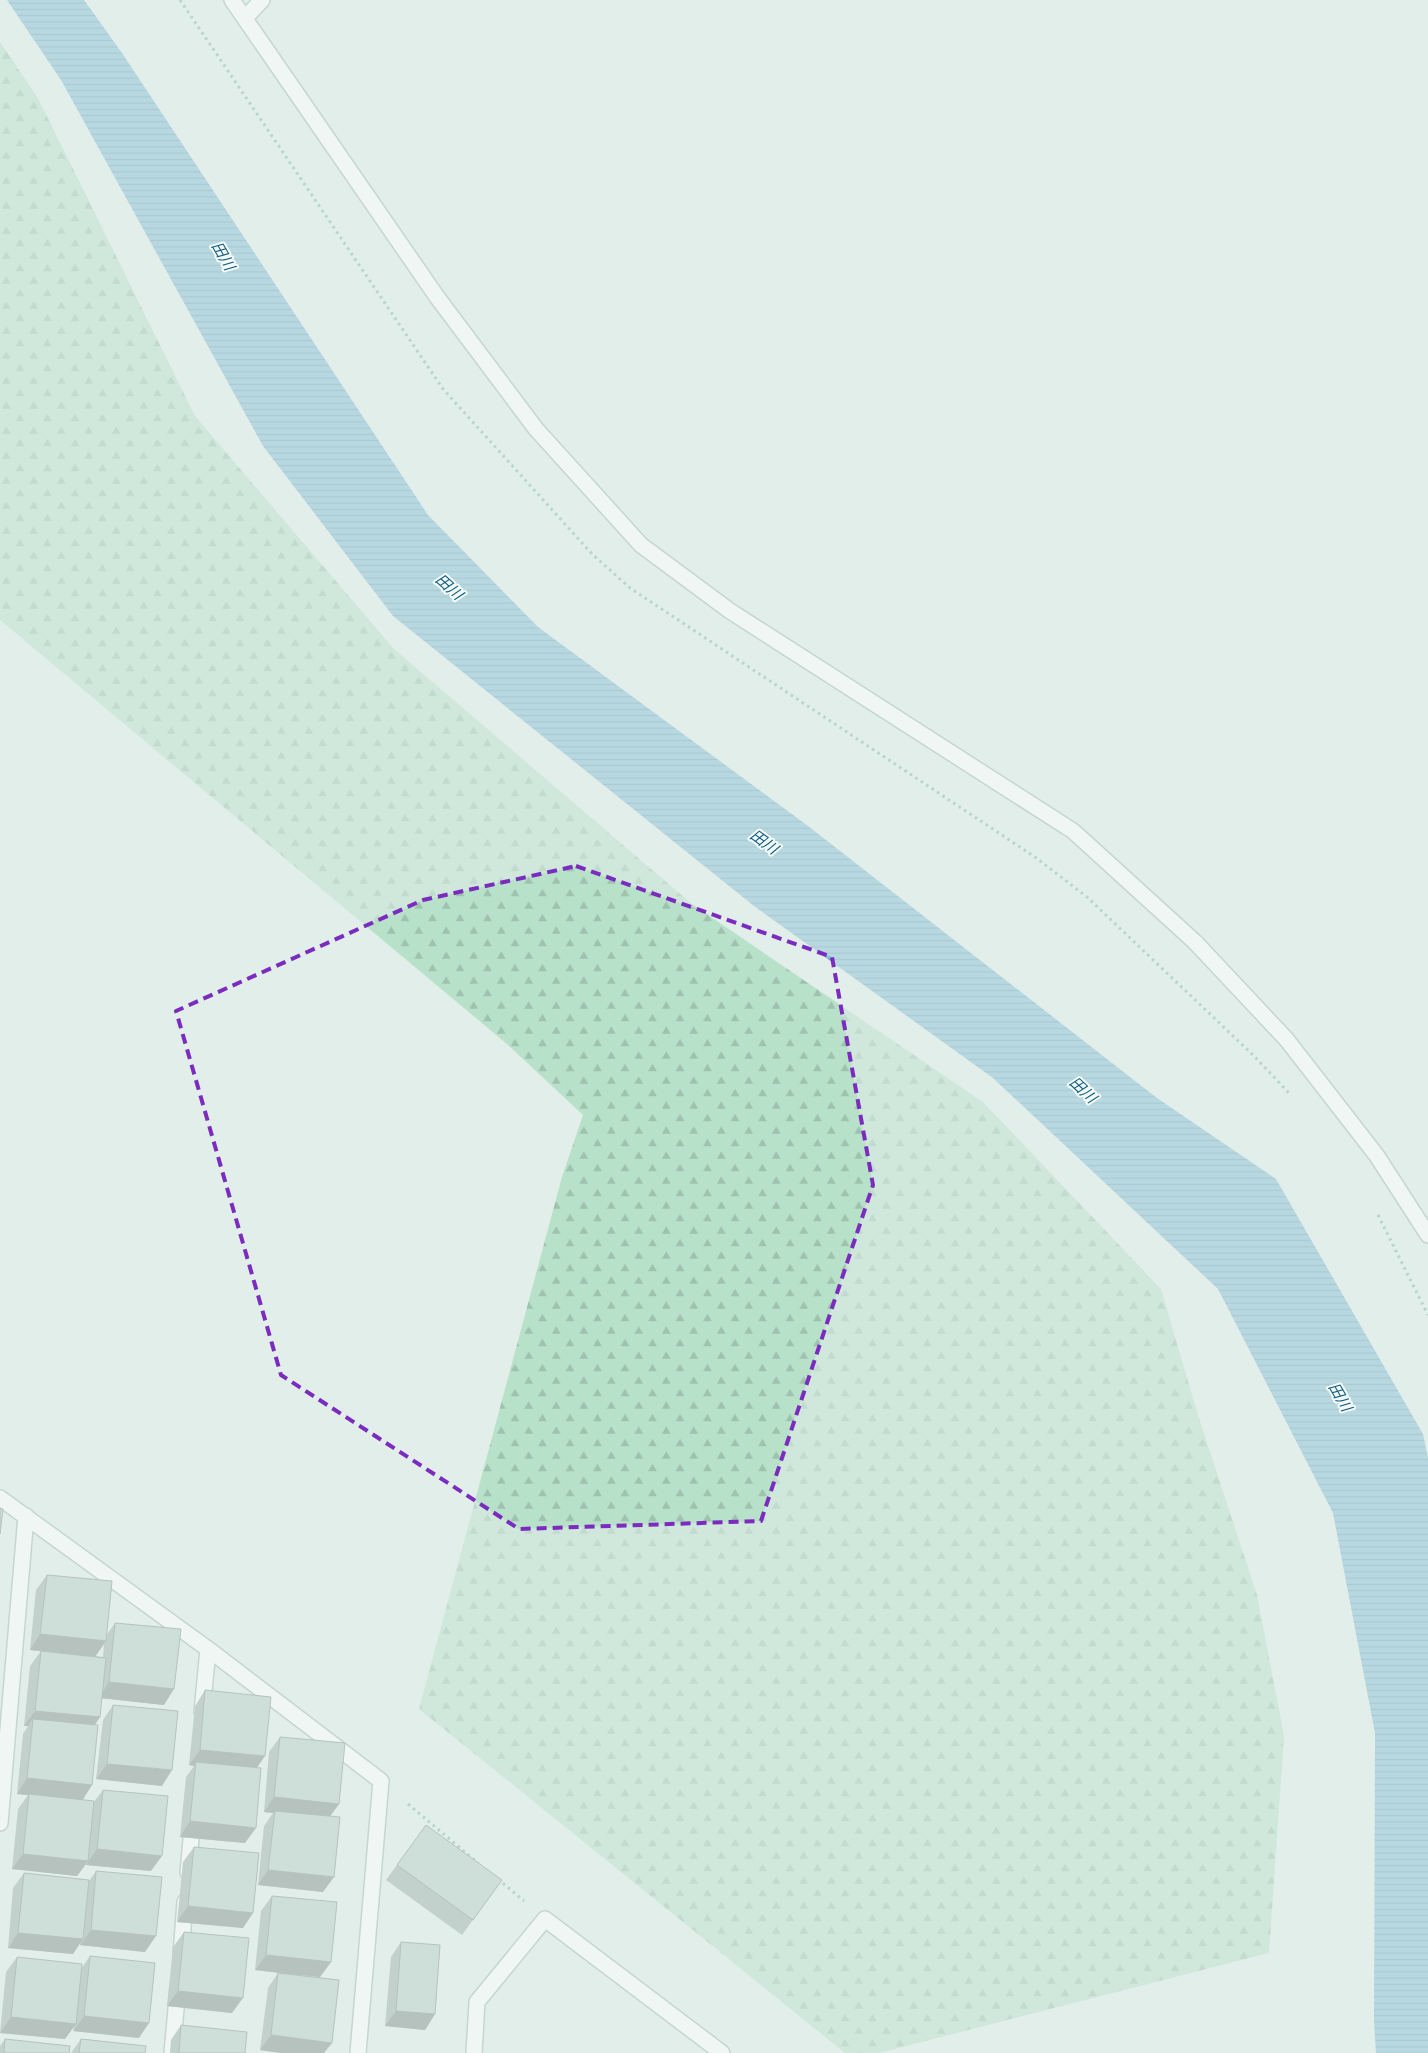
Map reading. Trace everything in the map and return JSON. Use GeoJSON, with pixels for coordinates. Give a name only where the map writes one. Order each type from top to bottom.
{"type":"FeatureCollection","features":[{"type":"Feature","properties":{"kind":"street"},"geometry":{"type":"LineString","coordinates":[[232,0],[437,297],[536,429],[641,545],[730,611],[1073,831],[1195,942],[1288,1040],[1377,1156],[1428,1235]]}},
{"type":"Feature","properties":{"kind":"street"},"geometry":{"type":"LineString","coordinates":[[245,18],[262,0]]}},
{"type":"Feature","properties":{"kind":"street"},"geometry":{"type":"LineString","coordinates":[[0,1498],[208,1649],[380,1781],[358,2053]]}},
{"type":"Feature","properties":{"kind":"street"},"geometry":{"type":"LineString","coordinates":[[0,1823],[26,1516]]}},
{"type":"Feature","properties":{"kind":"street"},"geometry":{"type":"LineString","coordinates":[[201,1728],[208,1649]]}},
{"type":"Feature","properties":{"kind":"street"},"geometry":{"type":"LineString","coordinates":[[172,2053],[194,1807]]}},
{"type":"Feature","properties":{"kind":"street"},"geometry":{"type":"LineString","coordinates":[[474,2053],[477,2002],[546,1919],[722,2053]]}},
{"type":"Feature","properties":{"kind":"path"},"geometry":{"type":"LineString","coordinates":[[380,1781],[486,1869]]}},
{"type":"Feature","properties":{"kind":"path"},"geometry":{"type":"LineString","coordinates":[[493,1875],[546,1919]]}},
{"type":"Feature","properties":{"kind":"highlighted area"},"geometry":{"type":"Polygon","coordinates":[[[576,866],[832,957],[873,1185],[761,1521],[519,1529],[281,1375],[176,1011],[423,900],[576,866]]]}},
{"type":"Feature","properties":{"kind":"green space"},"geometry":{"type":"Polygon","coordinates":[[[0,42],[38,98],[195,416],[394,649],[692,904],[983,1102],[1161,1289],[1197,1412],[1257,1595],[1284,1736],[1269,1953],[879,2053],[845,2053],[419,1709],[562,1177],[583,1115],[507,1044],[0,620],[0,42]]]}},
{"type":"Feature","properties":{"kind":"water","name":"田川"},"geometry":{"type":"Polygon","coordinates":[[[7,0],[84,0],[122,53],[428,515],[538,627],[808,826],[1157,1098],[1276,1179],[1423,1434],[1428,1458],[1428,2053],[1376,2053],[1374,2022],[1375,1733],[1333,1513],[1218,1289],[993,1078],[754,906],[393,616],[263,446],[61,80],[7,0]]]}},
{"type":"Feature","properties":{"kind":"building"},"geometry":{"type":"Polygon","coordinates":[[[0,1508],[3,1509],[0,1534],[0,1508]]]}},
{"type":"Feature","properties":{"kind":"building"},"geometry":{"type":"Polygon","coordinates":[[[47,1575],[112,1581],[106,1641],[40,1634],[47,1575]]]}},
{"type":"Feature","properties":{"kind":"building"},"geometry":{"type":"Polygon","coordinates":[[[115,1623],[181,1629],[174,1689],[109,1682],[115,1623]]]}},
{"type":"Feature","properties":{"kind":"building"},"geometry":{"type":"Polygon","coordinates":[[[41,1651],[106,1658],[100,1717],[35,1711],[41,1651]]]}},
{"type":"Feature","properties":{"kind":"building"},"geometry":{"type":"Polygon","coordinates":[[[205,1690],[271,1697],[265,1756],[200,1750],[205,1690]]]}},
{"type":"Feature","properties":{"kind":"building"},"geometry":{"type":"Polygon","coordinates":[[[113,1705],[178,1711],[172,1770],[107,1764],[113,1705]]]}},
{"type":"Feature","properties":{"kind":"building"},"geometry":{"type":"Polygon","coordinates":[[[33,1719],[98,1725],[92,1785],[27,1778],[33,1719]]]}},
{"type":"Feature","properties":{"kind":"building"},"geometry":{"type":"Polygon","coordinates":[[[280,1737],[345,1743],[339,1804],[274,1797],[280,1737]]]}},
{"type":"Feature","properties":{"kind":"building"},"geometry":{"type":"Polygon","coordinates":[[[196,1762],[261,1768],[256,1828],[190,1821],[196,1762]]]}},
{"type":"Feature","properties":{"kind":"building"},"geometry":{"type":"Polygon","coordinates":[[[103,1790],[168,1796],[162,1856],[97,1849],[103,1790]]]}},
{"type":"Feature","properties":{"kind":"building"},"geometry":{"type":"Polygon","coordinates":[[[29,1794],[94,1801],[88,1861],[23,1854],[29,1794]]]}},
{"type":"Feature","properties":{"kind":"building"},"geometry":{"type":"Polygon","coordinates":[[[275,1811],[340,1817],[334,1877],[268,1870],[275,1811]]]}},
{"type":"Feature","properties":{"kind":"building"},"geometry":{"type":"Polygon","coordinates":[[[426,1825],[502,1880],[473,1920],[397,1865],[426,1825]]]}},
{"type":"Feature","properties":{"kind":"building"},"geometry":{"type":"Polygon","coordinates":[[[194,1847],[259,1853],[253,1913],[188,1906],[194,1847]]]}},
{"type":"Feature","properties":{"kind":"building"},"geometry":{"type":"Polygon","coordinates":[[[96,1871],[162,1877],[156,1936],[91,1930],[96,1871]]]}},
{"type":"Feature","properties":{"kind":"building"},"geometry":{"type":"Polygon","coordinates":[[[24,1873],[89,1880],[83,1939],[18,1933],[24,1873]]]}},
{"type":"Feature","properties":{"kind":"building"},"geometry":{"type":"Polygon","coordinates":[[[272,1896],[337,1902],[331,1962],[266,1955],[272,1896]]]}},
{"type":"Feature","properties":{"kind":"building"},"geometry":{"type":"Polygon","coordinates":[[[184,1932],[249,1938],[243,1998],[178,1991],[184,1932]]]}},
{"type":"Feature","properties":{"kind":"building"},"geometry":{"type":"Polygon","coordinates":[[[401,1942],[440,1945],[435,2014],[396,2011],[401,1942]]]}},
{"type":"Feature","properties":{"kind":"building"},"geometry":{"type":"Polygon","coordinates":[[[90,1956],[155,1963],[149,2023],[84,2016],[90,1956]]]}},
{"type":"Feature","properties":{"kind":"building"},"geometry":{"type":"Polygon","coordinates":[[[17,1957],[82,1964],[76,2024],[11,2017],[17,1957]]]}},
{"type":"Feature","properties":{"kind":"building"},"geometry":{"type":"Polygon","coordinates":[[[278,1973],[339,1980],[332,2043],[271,2035],[278,1973]]]}},
{"type":"Feature","properties":{"kind":"building"},"geometry":{"type":"Polygon","coordinates":[[[181,2025],[247,2032],[245,2053],[179,2053],[181,2025]]]}},
{"type":"Feature","properties":{"kind":"building"},"geometry":{"type":"Polygon","coordinates":[[[5,2039],[70,2046],[69,2053],[4,2053],[5,2039]]]}},
{"type":"Feature","properties":{"kind":"building"},"geometry":{"type":"Polygon","coordinates":[[[81,2039],[146,2046],[145,2053],[79,2053],[81,2039]]]}}]}
